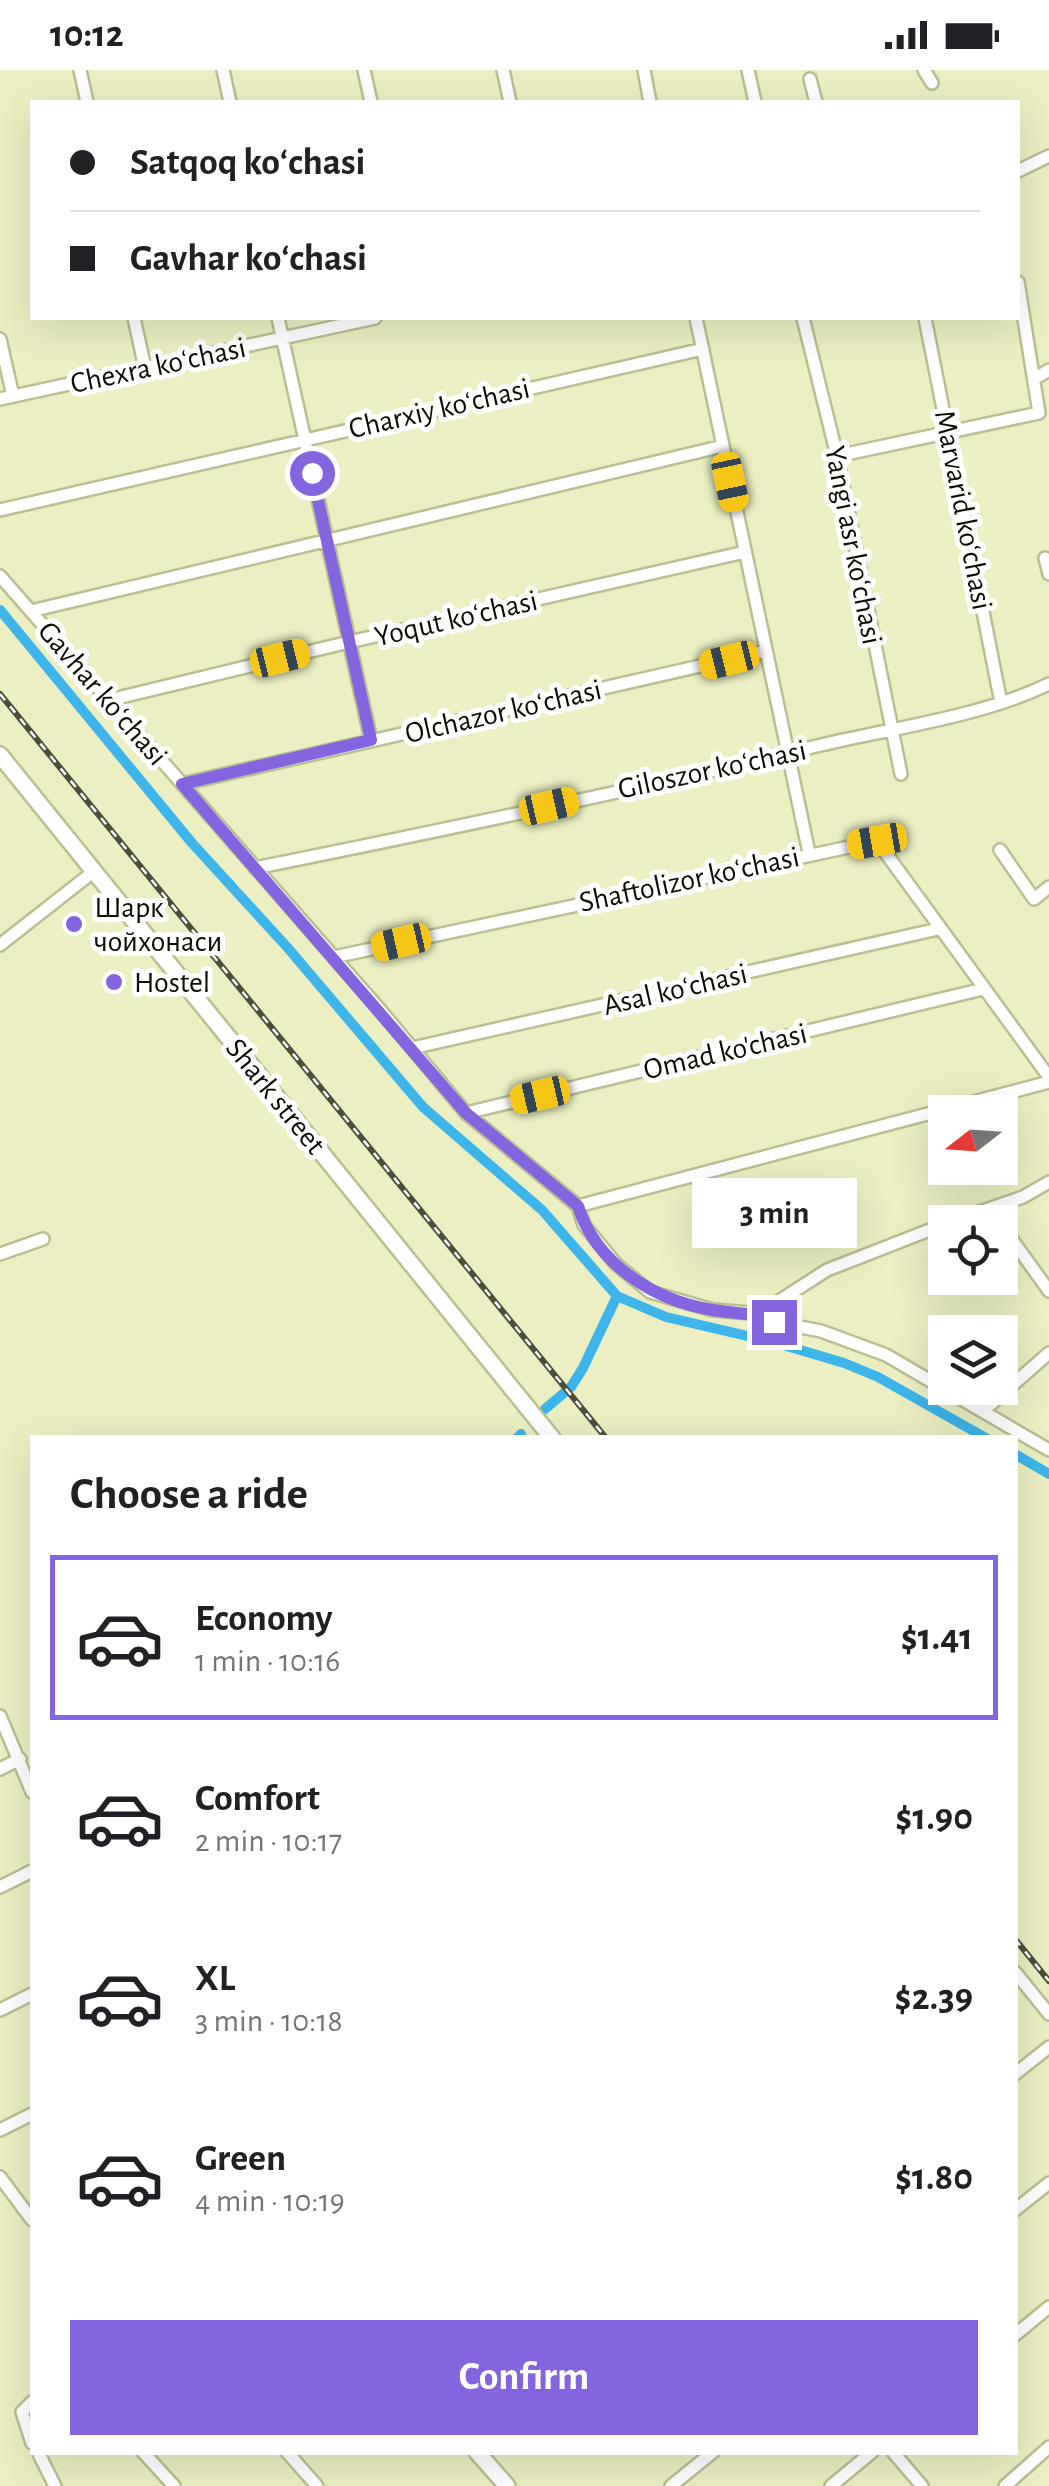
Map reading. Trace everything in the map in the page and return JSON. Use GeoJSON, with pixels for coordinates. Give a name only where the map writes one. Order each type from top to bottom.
{"type":"FeatureCollection","features":[{"type":"Feature","properties":{"kind":"main road","name":"Shark street"},"geometry":{"type":"LineString","coordinates":[[0,755],[550,1435]]}},
{"type":"Feature","properties":{"kind":"main road"},"geometry":{"type":"LineString","coordinates":[[480,2455],[507,2486]]}},
{"type":"Feature","properties":{"kind":"street"},"geometry":{"type":"LineString","coordinates":[[80,70],[88,100]]}},
{"type":"Feature","properties":{"kind":"street"},"geometry":{"type":"LineString","coordinates":[[223,70],[230,100]]}},
{"type":"Feature","properties":{"kind":"street"},"geometry":{"type":"LineString","coordinates":[[364,70],[371,100]]}},
{"type":"Feature","properties":{"kind":"street"},"geometry":{"type":"LineString","coordinates":[[503,70],[510,100]]}},
{"type":"Feature","properties":{"kind":"street"},"geometry":{"type":"LineString","coordinates":[[644,70],[650,100]]}},
{"type":"Feature","properties":{"kind":"street"},"geometry":{"type":"LineString","coordinates":[[748,70],[755,100]]}},
{"type":"Feature","properties":{"kind":"street"},"geometry":{"type":"LineString","coordinates":[[924,70],[932,84]]}},
{"type":"Feature","properties":{"kind":"street"},"geometry":{"type":"LineString","coordinates":[[810,79],[815,100]]}},
{"type":"Feature","properties":{"kind":"street"},"geometry":{"type":"LineString","coordinates":[[1020,169],[1049,156]]}},
{"type":"Feature","properties":{"kind":"street"},"geometry":{"type":"LineString","coordinates":[[836,456],[1039,413],[1020,294]]}},
{"type":"Feature","properties":{"kind":"street"},"geometry":{"type":"LineString","coordinates":[[134,320],[145,368]]}},
{"type":"Feature","properties":{"kind":"street"},"geometry":{"type":"LineString","coordinates":[[278,320],[371,740]]}},
{"type":"Feature","properties":{"kind":"street","name":"Chexra koʻchasi"},"geometry":{"type":"LineString","coordinates":[[6,398],[366,320]]}},
{"type":"Feature","properties":{"kind":"street"},"geometry":{"type":"LineString","coordinates":[[696,320],[809,853]]}},
{"type":"Feature","properties":{"kind":"street","name":"Yangi asr koʻchasi"},"geometry":{"type":"LineString","coordinates":[[803,320],[836,456],[901,774]]}},
{"type":"Feature","properties":{"kind":"street","name":"Marvarid koʻchasi"},"geometry":{"type":"LineString","coordinates":[[925,320],[1002,703]]}},
{"type":"Feature","properties":{"kind":"street"},"geometry":{"type":"LineString","coordinates":[[0,339],[6,398]]}},
{"type":"Feature","properties":{"kind":"street","name":"Charxiy koʻchasi"},"geometry":{"type":"LineString","coordinates":[[0,510],[703,349]]}},
{"type":"Feature","properties":{"kind":"street"},"geometry":{"type":"LineString","coordinates":[[1034,380],[1049,370]]}},
{"type":"Feature","properties":{"kind":"street","name":"Gavhar koʻchasi"},"geometry":{"type":"LineString","coordinates":[[31,611],[723,446]]}},
{"type":"Feature","properties":{"kind":"street","name":"Yoqut koʻchasi"},"geometry":{"type":"LineString","coordinates":[[109,700],[745,552]]}},
{"type":"Feature","properties":{"kind":"street"},"geometry":{"type":"LineString","coordinates":[[1045,558],[1049,574]]}},
{"type":"Feature","properties":{"kind":"street","name":"Gavhar koʻchasi"},"geometry":{"type":"LineString","coordinates":[[0,576],[334,956],[466,1113],[578,1206],[584,1225],[616,1264],[650,1292],[712,1310],[751,1312],[774,1322],[821,1331],[886,1356],[1049,1450]]}},
{"type":"Feature","properties":{"kind":"street","name":"Olchazor koʻchasi"},"geometry":{"type":"LineString","coordinates":[[182,784],[766,651]]}},
{"type":"Feature","properties":{"kind":"street","name":"Giloszor koʻchasi"},"geometry":{"type":"LineString","coordinates":[[255,868],[790,753],[1002,703],[1049,684]]}},
{"type":"Feature","properties":{"kind":"street","name":"Shaftolizor koʻchasi"},"geometry":{"type":"LineString","coordinates":[[334,956],[877,841],[1049,1079]]}},
{"type":"Feature","properties":{"kind":"street"},"geometry":{"type":"LineString","coordinates":[[1000,850],[1034,899],[1049,887]]}},
{"type":"Feature","properties":{"kind":"street"},"geometry":{"type":"LineString","coordinates":[[0,944],[93,872]]}},
{"type":"Feature","properties":{"kind":"street","name":"Asal koʻchasi"},"geometry":{"type":"LineString","coordinates":[[412,1048],[938,930]]}},
{"type":"Feature","properties":{"kind":"street","name":"Omad ko'chasi"},"geometry":{"type":"LineString","coordinates":[[466,1113],[984,989]]}},
{"type":"Feature","properties":{"kind":"street"},"geometry":{"type":"LineString","coordinates":[[578,1206],[1049,1079]]}},
{"type":"Feature","properties":{"kind":"street"},"geometry":{"type":"LineString","coordinates":[[1001,1205],[1049,1182]]}},
{"type":"Feature","properties":{"kind":"street"},"geometry":{"type":"LineString","coordinates":[[751,1312],[778,1301],[827,1270],[928,1231]]}},
{"type":"Feature","properties":{"kind":"street"},"geometry":{"type":"LineString","coordinates":[[0,1254],[43,1239]]}},
{"type":"Feature","properties":{"kind":"street"},"geometry":{"type":"LineString","coordinates":[[1018,1248],[1049,1291]]}},
{"type":"Feature","properties":{"kind":"street"},"geometry":{"type":"LineString","coordinates":[[984,1410],[1049,1353]]}},
{"type":"Feature","properties":{"kind":"street"},"geometry":{"type":"LineString","coordinates":[[0,1716],[30,1786]]}},
{"type":"Feature","properties":{"kind":"street"},"geometry":{"type":"LineString","coordinates":[[0,1769],[20,1759]]}},
{"type":"Feature","properties":{"kind":"street"},"geometry":{"type":"LineString","coordinates":[[0,1887],[30,1872]]}},
{"type":"Feature","properties":{"kind":"street"},"geometry":{"type":"LineString","coordinates":[[1018,1976],[1049,2014]]}},
{"type":"Feature","properties":{"kind":"street"},"geometry":{"type":"LineString","coordinates":[[0,2010],[30,1995]]}},
{"type":"Feature","properties":{"kind":"street"},"geometry":{"type":"LineString","coordinates":[[1018,2072],[1049,2047]]}},
{"type":"Feature","properties":{"kind":"street"},"geometry":{"type":"LineString","coordinates":[[0,2130],[30,2115]]}},
{"type":"Feature","properties":{"kind":"street"},"geometry":{"type":"LineString","coordinates":[[0,2177],[30,2217]]}},
{"type":"Feature","properties":{"kind":"street"},"geometry":{"type":"LineString","coordinates":[[1018,2208],[1049,2183]]}},
{"type":"Feature","properties":{"kind":"street"},"geometry":{"type":"LineString","coordinates":[[1018,2333],[1049,2308]]}},
{"type":"Feature","properties":{"kind":"street"},"geometry":{"type":"LineString","coordinates":[[30,2404],[22,2412],[30,2437]]}},
{"type":"Feature","properties":{"kind":"street"},"geometry":{"type":"LineString","coordinates":[[1004,2486],[1049,2447]]}},
{"type":"Feature","properties":{"kind":"street"},"geometry":{"type":"LineString","coordinates":[[40,2455],[55,2486]]}},
{"type":"Feature","properties":{"kind":"street"},"geometry":{"type":"LineString","coordinates":[[146,2455],[174,2486]]}},
{"type":"Feature","properties":{"kind":"street"},"geometry":{"type":"LineString","coordinates":[[291,2455],[317,2486]]}},
{"type":"Feature","properties":{"kind":"street"},"geometry":{"type":"LineString","coordinates":[[671,2486],[709,2455]]}},
{"type":"Feature","properties":{"kind":"street"},"geometry":{"type":"LineString","coordinates":[[831,2486],[868,2455]]}},
{"type":"Feature","properties":{"kind":"street"},"geometry":{"type":"LineString","coordinates":[[895,2455],[922,2486]]}},
{"type":"Feature","properties":{"kind":"waterway"},"geometry":{"type":"LineString","coordinates":[[0,610],[192,843],[287,947],[423,1107],[542,1210],[617,1296],[666,1317],[844,1363],[878,1377],[981,1435]]}},
{"type":"Feature","properties":{"kind":"waterway"},"geometry":{"type":"LineString","coordinates":[[545,1409],[571,1387],[617,1296]]}},
{"type":"Feature","properties":{"kind":"waterway"},"geometry":{"type":"LineString","coordinates":[[1018,1456],[1049,1474]]}},
{"type":"Feature","properties":{"kind":"railway"},"geometry":{"type":"LineString","coordinates":[[0,694],[604,1435]]}},
{"type":"Feature","properties":{"kind":"railway"},"geometry":{"type":"LineString","coordinates":[[1018,1943],[1049,1981]]}},
{"type":"Feature","properties":{"kind":"place","name":"Шарк чойхонаси"},"geometry":{"type":"Point","coordinates":[74,924]}},
{"type":"Feature","properties":{"kind":"place","name":"Hostel"},"geometry":{"type":"Point","coordinates":[114,982]}},
{"type":"Feature","properties":{"kind":"route"},"geometry":{"type":"LineString","coordinates":[[312,473],[371,740],[182,784],[466,1113],[578,1206],[584,1225],[616,1264],[650,1292],[712,1310],[751,1312],[774,1322]]}}]}
